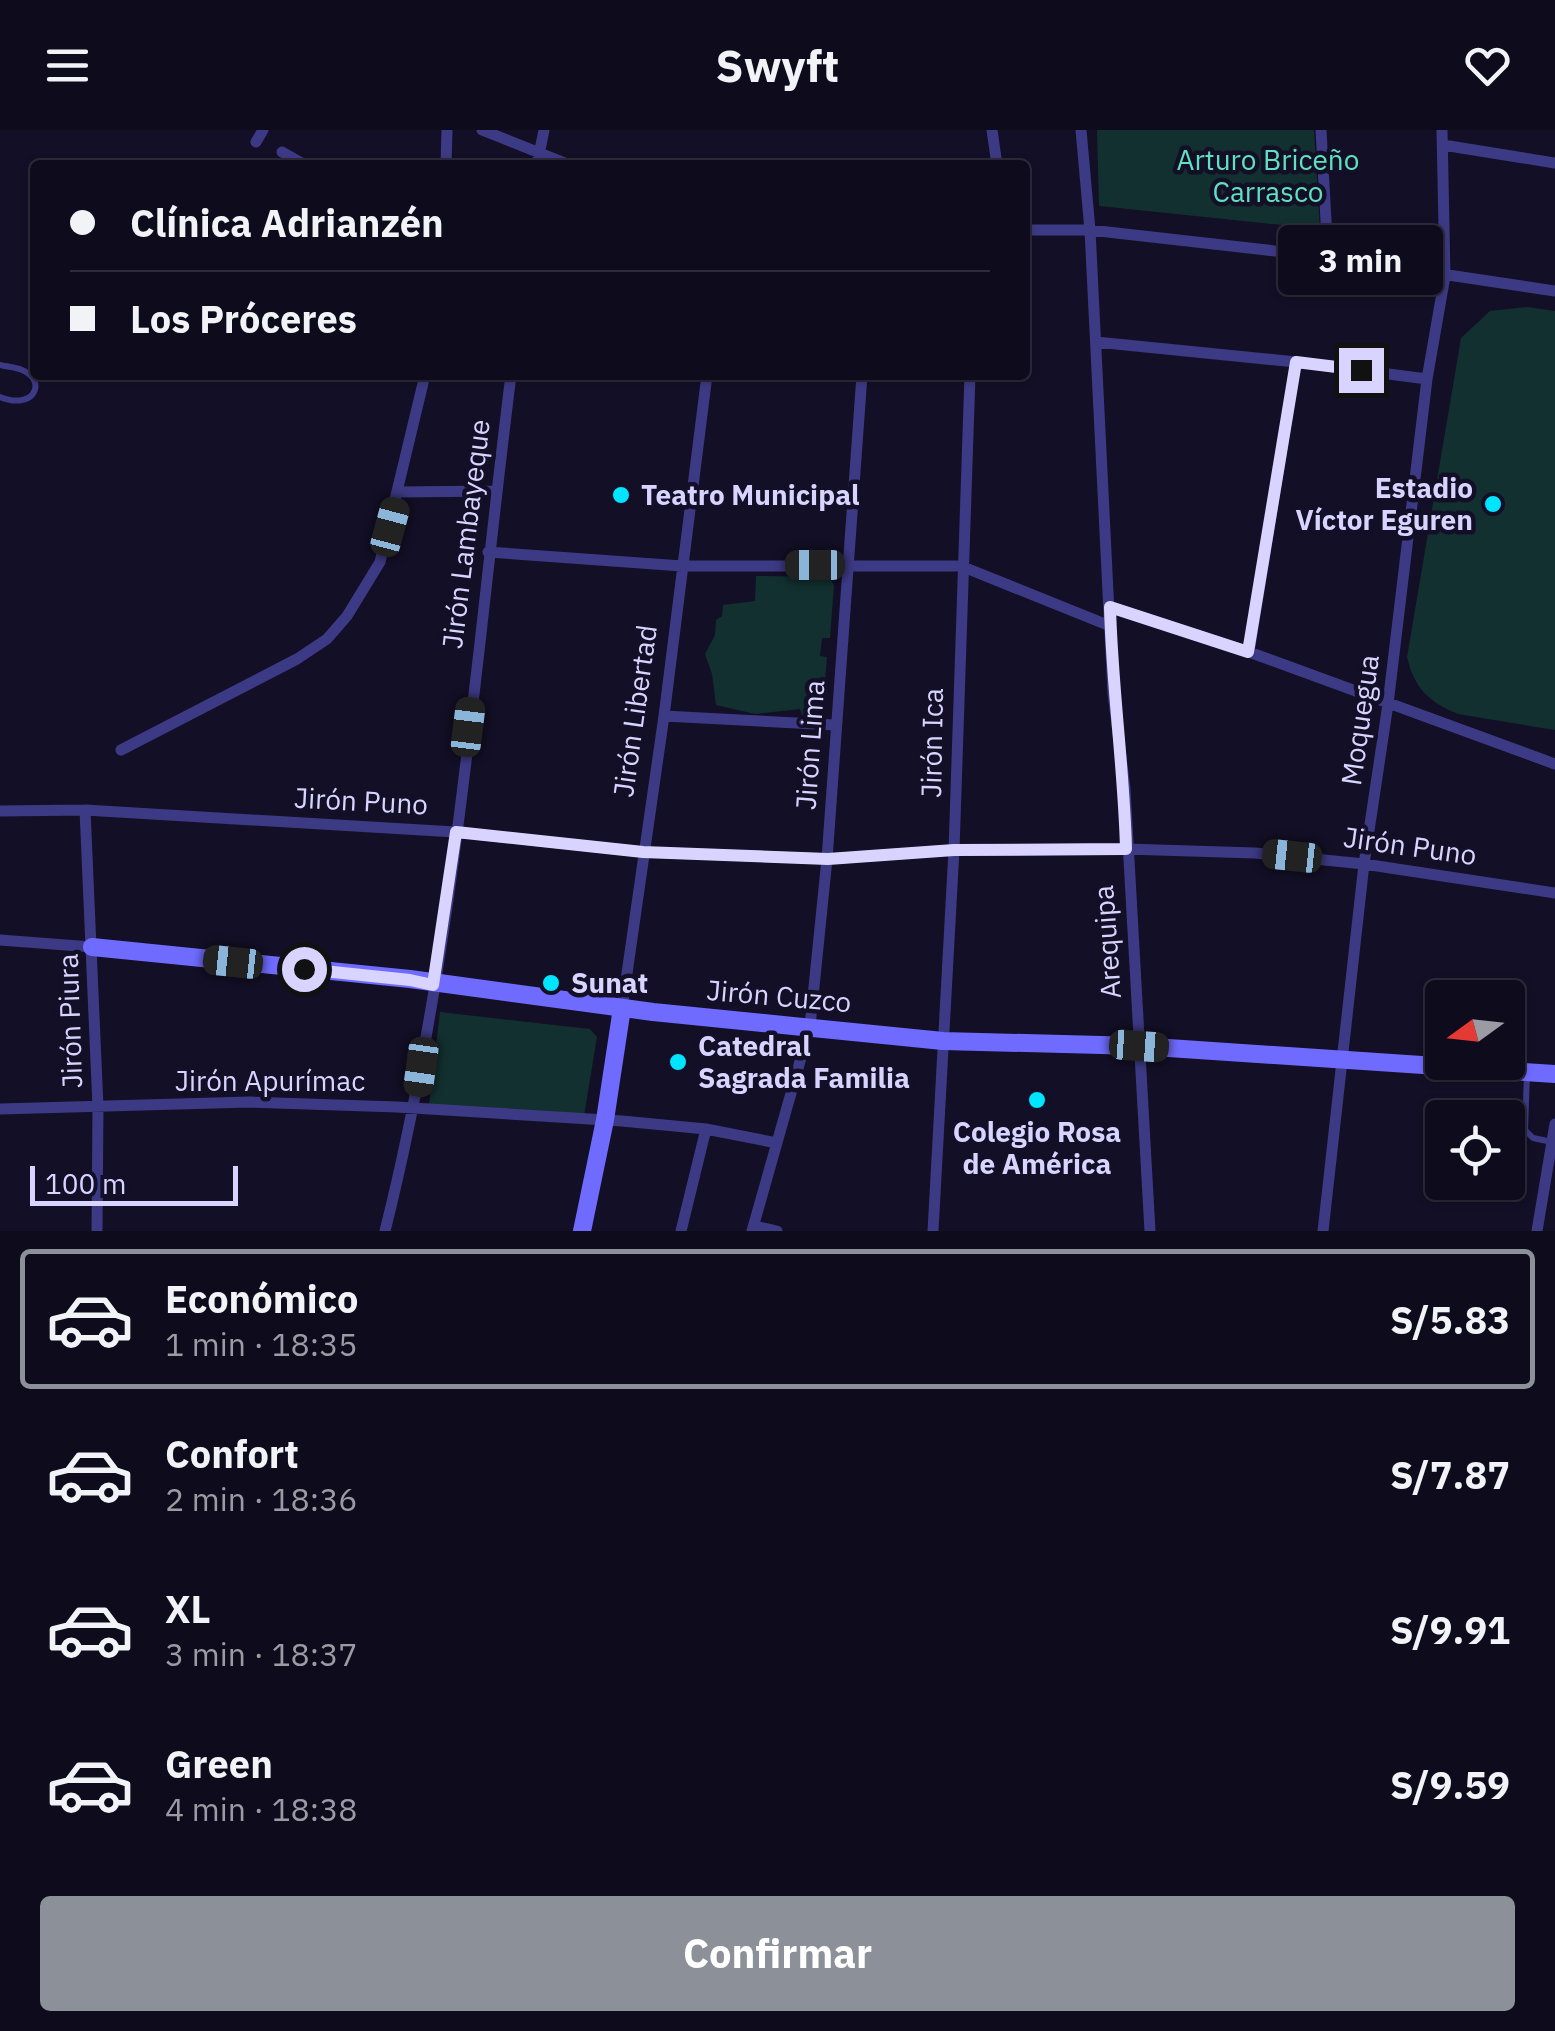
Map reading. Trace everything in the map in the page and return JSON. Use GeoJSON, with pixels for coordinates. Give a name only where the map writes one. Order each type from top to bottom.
{"type":"FeatureCollection","features":[{"type":"Feature","properties":{"kind":"street"},"geometry":{"type":"LineString","coordinates":[[256,142],[263,130]]}},
{"type":"Feature","properties":{"kind":"street"},"geometry":{"type":"LineString","coordinates":[[446,160],[447,130]]}},
{"type":"Feature","properties":{"kind":"street"},"geometry":{"type":"LineString","coordinates":[[482,130],[538,159],[544,130]]}},
{"type":"Feature","properties":{"kind":"street"},"geometry":{"type":"LineString","coordinates":[[992,130],[997,160]]}},
{"type":"Feature","properties":{"kind":"street","name":"Arequipa"},"geometry":{"type":"LineString","coordinates":[[1080,130],[1090,230],[1113,693],[1125,788],[1150,1231]]}},
{"type":"Feature","properties":{"kind":"street"},"geometry":{"type":"LineString","coordinates":[[1321,130],[1328,258]]}},
{"type":"Feature","properties":{"kind":"street","name":"Moquegua"},"geometry":{"type":"LineString","coordinates":[[1323,1231],[1364,864],[1388,704],[1426,379],[1445,276],[1442,130]]}},
{"type":"Feature","properties":{"kind":"street"},"geometry":{"type":"LineString","coordinates":[[1443,145],[1555,163]]}},
{"type":"Feature","properties":{"kind":"street"},"geometry":{"type":"LineString","coordinates":[[282,152],[296,160]]}},
{"type":"Feature","properties":{"kind":"street"},"geometry":{"type":"LineString","coordinates":[[1030,230],[1090,230],[1328,258],[1555,291]]}},
{"type":"Feature","properties":{"kind":"street"},"geometry":{"type":"LineString","coordinates":[[1096,342],[1426,379]]}},
{"type":"Feature","properties":{"kind":"street"},"geometry":{"type":"LineString","coordinates":[[1248,652],[1296,362]]}},
{"type":"Feature","properties":{"kind":"street"},"geometry":{"type":"LineString","coordinates":[[120,750],[297,659],[327,638],[360,598],[380,562],[424,380]]}},
{"type":"Feature","properties":{"kind":"street","name":"Jirón Lambayeque"},"geometry":{"type":"LineString","coordinates":[[385,1231],[414,1109],[456,832],[510,380]]}},
{"type":"Feature","properties":{"kind":"street","name":"Jirón Libertad"},"geometry":{"type":"LineString","coordinates":[[582,1231],[606,1120],[664,716],[705,380]]}},
{"type":"Feature","properties":{"kind":"street","name":"Jirón Lima"},"geometry":{"type":"LineString","coordinates":[[753,1228],[810,1026],[828,859],[862,380]]}},
{"type":"Feature","properties":{"kind":"street","name":"Jirón Ica"},"geometry":{"type":"LineString","coordinates":[[934,1231],[954,850],[970,380]]}},
{"type":"Feature","properties":{"kind":"street"},"geometry":{"type":"LineString","coordinates":[[399,492],[496,491]]}},
{"type":"Feature","properties":{"kind":"street"},"geometry":{"type":"LineString","coordinates":[[488,552],[682,566],[962,566],[1110,626]]}},
{"type":"Feature","properties":{"kind":"street"},"geometry":{"type":"LineString","coordinates":[[1110,607],[1248,652],[1555,764]]}},
{"type":"Feature","properties":{"kind":"street"},"geometry":{"type":"LineString","coordinates":[[664,716],[835,725]]}},
{"type":"Feature","properties":{"kind":"street","name":"Jirón Puno"},"geometry":{"type":"LineString","coordinates":[[0,812],[85,810],[456,832],[643,852],[828,859],[954,850],[1256,853],[1364,864],[1555,894]]}},
{"type":"Feature","properties":{"kind":"street","name":"Jirón Piura"},"geometry":{"type":"LineString","coordinates":[[85,810],[98,1107],[97,1231]]}},
{"type":"Feature","properties":{"kind":"street","name":"Jirón Cuzco"},"geometry":{"type":"LineString","coordinates":[[0,940],[410,980],[622,1008],[943,1041],[1139,1046],[1555,1074]]}},
{"type":"Feature","properties":{"kind":"street","name":"Jirón Apurímac"},"geometry":{"type":"LineString","coordinates":[[0,1110],[250,1102],[606,1120],[706,1130],[777,1143]]}},
{"type":"Feature","properties":{"kind":"street"},"geometry":{"type":"LineString","coordinates":[[1537,1231],[1555,1124]]}},
{"type":"Feature","properties":{"kind":"street"},"geometry":{"type":"LineString","coordinates":[[680,1231],[706,1130]]}},
{"type":"Feature","properties":{"kind":"street"},"geometry":{"type":"LineString","coordinates":[[753,1228],[777,1231]]}},
{"type":"Feature","properties":{"kind":"lane"},"geometry":{"type":"LineString","coordinates":[[0,365],[30,374]]}},
{"type":"Feature","properties":{"kind":"lane"},"geometry":{"type":"LineString","coordinates":[[0,397],[15,403],[26,401],[32,394],[33,380]]}},
{"type":"Feature","properties":{"kind":"lane"},"geometry":{"type":"LineString","coordinates":[[1527,1072],[1525,1130],[1533,1138],[1553,1142]]}},
{"type":"Feature","properties":{"kind":"green space","name":"Arturo Briceño Carrasco"},"geometry":{"type":"Polygon","coordinates":[[[1097,130],[1314,130],[1320,229],[1099,206],[1097,130]]]}},
{"type":"Feature","properties":{"kind":"green space","name":"Estadio Víctor Eguren"},"geometry":{"type":"Polygon","coordinates":[[[1527,307],[1555,311],[1555,730],[1458,714],[1431,699],[1419,685],[1407,657],[1461,338],[1490,311],[1527,307]]]}},
{"type":"Feature","properties":{"kind":"green space"},"geometry":{"type":"Polygon","coordinates":[[[756,576],[829,577],[834,585],[830,638],[822,638],[820,656],[827,657],[823,705],[816,711],[802,715],[800,709],[755,714],[716,705],[705,654],[723,605],[755,601],[756,576]]]}},
{"type":"Feature","properties":{"kind":"green space"},"geometry":{"type":"Polygon","coordinates":[[[440,1012],[590,1029],[597,1037],[584,1116],[429,1105],[440,1012]]]}},
{"type":"Feature","properties":{"kind":"place","name":"Teatro Municipal"},"geometry":{"type":"Point","coordinates":[621,495]}},
{"type":"Feature","properties":{"kind":"place","name":"Estadio Víctor Eguren"},"geometry":{"type":"Point","coordinates":[1493,504]}},
{"type":"Feature","properties":{"kind":"place","name":"Sunat"},"geometry":{"type":"Point","coordinates":[551,983]}},
{"type":"Feature","properties":{"kind":"place","name":"Catedral Sagrada Familia"},"geometry":{"type":"Point","coordinates":[678,1062]}},
{"type":"Feature","properties":{"kind":"place","name":"Colegio Rosa de América"},"geometry":{"type":"Point","coordinates":[1037,1100]}},
{"type":"Feature","properties":{"kind":"route"},"geometry":{"type":"LineString","coordinates":[[304,969],[433,985],[456,832],[643,852],[828,859],[954,850],[1126,849],[1125,788],[1113,693],[1110,607],[1248,652],[1296,362],[1361,370]]}}]}
